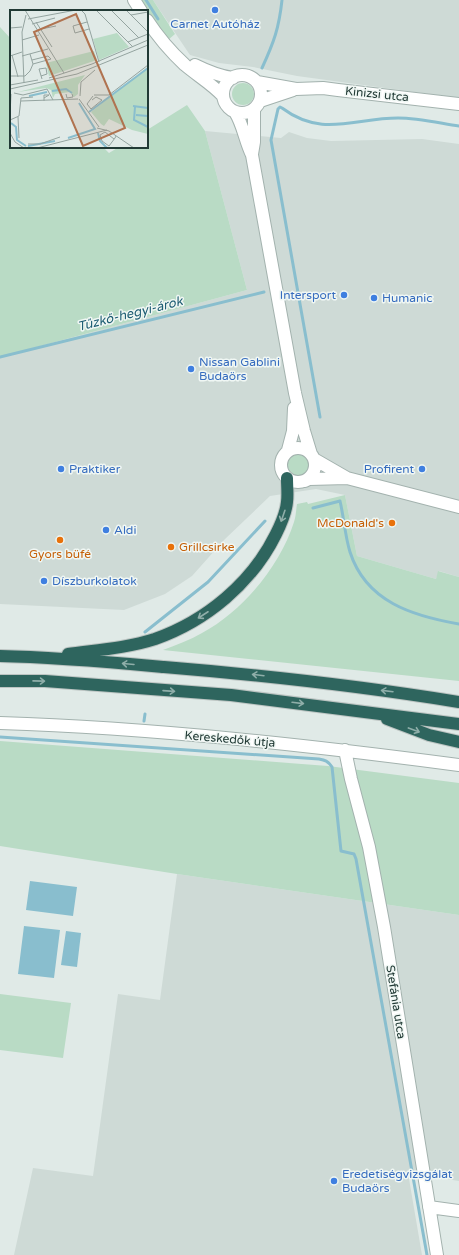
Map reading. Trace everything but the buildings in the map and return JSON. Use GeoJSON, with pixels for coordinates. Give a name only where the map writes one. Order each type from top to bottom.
{"type":"FeatureCollection","features":[{"type":"Feature","properties":{"kind":"highway"},"geometry":{"type":"LineString","coordinates":[[46,657],[128,646],[155,639],[192,622],[223,601],[250,574],[271,544],[287,503],[286,478]]}},
{"type":"Feature","properties":{"kind":"highway"},"geometry":{"type":"LineString","coordinates":[[0,656],[46,657],[234,672],[418,695],[459,702]]}},
{"type":"Feature","properties":{"kind":"highway"},"geometry":{"type":"LineString","coordinates":[[0,680],[45,681],[231,695],[459,724]]}},
{"type":"Feature","properties":{"kind":"highway"},"geometry":{"type":"LineString","coordinates":[[365,711],[429,735],[459,742]]}},
{"type":"Feature","properties":{"kind":"street"},"geometry":{"type":"LineString","coordinates":[[134,0],[140,10]]}},
{"type":"Feature","properties":{"kind":"street"},"geometry":{"type":"LineString","coordinates":[[148,22],[158,37],[185,64],[216,87],[224,96],[227,106],[235,112],[239,118],[246,142],[252,155],[295,393],[304,431],[315,465],[314,471],[310,477],[305,480]]}},
{"type":"Feature","properties":{"kind":"street"},"geometry":{"type":"LineString","coordinates":[[176,55],[207,71],[224,77],[233,78],[246,76],[257,82],[261,93],[257,105],[252,155]]}},
{"type":"Feature","properties":{"kind":"street"},"geometry":{"type":"LineString","coordinates":[[224,96],[226,86],[233,78]]}},
{"type":"Feature","properties":{"kind":"street","name":"Kinizsi utca"},"geometry":{"type":"LineString","coordinates":[[257,82],[296,89],[338,90],[459,104]]}},
{"type":"Feature","properties":{"kind":"street","name":"Kinizsi utca"},"geometry":{"type":"LineString","coordinates":[[257,105],[296,89]]}},
{"type":"Feature","properties":{"kind":"street"},"geometry":{"type":"LineString","coordinates":[[235,112],[245,113],[257,105]]}},
{"type":"Feature","properties":{"kind":"street"},"geometry":{"type":"LineString","coordinates":[[295,393],[293,431],[288,450],[282,457],[280,464],[281,471],[286,478],[296,482],[309,479],[347,478],[459,507]]}},
{"type":"Feature","properties":{"kind":"street"},"geometry":{"type":"LineString","coordinates":[[288,450],[300,447],[347,478]]}},
{"type":"Feature","properties":{"kind":"street","name":"Kereskedők útja"},"geometry":{"type":"LineString","coordinates":[[0,723],[130,730],[345,750],[459,765]]}},
{"type":"Feature","properties":{"kind":"street","name":"Stefánia utca"},"geometry":{"type":"LineString","coordinates":[[345,750],[369,847],[384,927],[437,1255]]}},
{"type":"Feature","properties":{"kind":"street"},"geometry":{"type":"LineString","coordinates":[[429,1207],[459,1211]]}},
{"type":"Feature","properties":{"kind":"shaded area"},"geometry":{"type":"Polygon","coordinates":[[[153,0],[459,0],[459,98],[297,76],[253,67],[219,63],[190,55],[153,0]]]}},
{"type":"Feature","properties":{"kind":"shaded area"},"geometry":{"type":"Polygon","coordinates":[[[205,131],[281,138],[289,132],[307,138],[331,141],[422,139],[459,144],[459,577],[439,571],[436,579],[357,556],[345,495],[316,489],[270,496],[225,539],[192,576],[165,594],[124,610],[0,604],[0,357],[247,290],[205,131]]]}},
{"type":"Feature","properties":{"kind":"shaded area"},"geometry":{"type":"Polygon","coordinates":[[[177,874],[459,915],[459,1181],[408,1173],[422,1255],[14,1255],[33,1168],[93,1176],[118,994],[160,1000],[177,874]]]}},
{"type":"Feature","properties":{"kind":"green space"},"geometry":{"type":"Polygon","coordinates":[[[140,0],[153,0],[175,34],[168,40],[155,24],[148,13],[148,10],[146,10],[140,0]]]}},
{"type":"Feature","properties":{"kind":"green space"},"geometry":{"type":"Polygon","coordinates":[[[0,27],[10,38],[10,148],[104,148],[109,153],[117,148],[148,148],[148,129],[187,105],[205,131],[247,290],[0,357],[0,27]]]}},
{"type":"Feature","properties":{"kind":"green space"},"geometry":{"type":"Polygon","coordinates":[[[243,83],[251,86],[254,94],[251,102],[243,105],[235,102],[232,94],[235,86],[243,83]]]}},
{"type":"Feature","properties":{"kind":"green space"},"geometry":{"type":"Polygon","coordinates":[[[299,454],[307,457],[310,465],[307,473],[299,476],[291,473],[288,465],[291,457],[299,454]]]}},
{"type":"Feature","properties":{"kind":"green space"},"geometry":{"type":"Polygon","coordinates":[[[345,495],[357,556],[436,579],[438,571],[459,577],[459,681],[163,650],[188,640],[217,624],[232,613],[258,586],[270,571],[288,538],[296,515],[297,504],[307,502],[308,504],[345,495]]]}},
{"type":"Feature","properties":{"kind":"green space"},"geometry":{"type":"Polygon","coordinates":[[[0,741],[328,766],[459,783],[459,915],[177,874],[0,846],[0,741]]]}},
{"type":"Feature","properties":{"kind":"green space"},"geometry":{"type":"Polygon","coordinates":[[[0,994],[71,1003],[63,1058],[0,1050],[0,994]]]}},
{"type":"Feature","properties":{"kind":"water"},"geometry":{"type":"Polygon","coordinates":[[[30,881],[77,887],[73,916],[26,910],[30,881]]]}},
{"type":"Feature","properties":{"kind":"water"},"geometry":{"type":"Polygon","coordinates":[[[24,926],[60,930],[54,978],[18,974],[24,926]]]}},
{"type":"Feature","properties":{"kind":"water"},"geometry":{"type":"Polygon","coordinates":[[[66,931],[81,933],[77,967],[61,965],[66,931]]]}},
{"type":"Feature","properties":{"kind":"waterway"},"geometry":{"type":"LineString","coordinates":[[146,0],[158,19]]}},
{"type":"Feature","properties":{"kind":"waterway"},"geometry":{"type":"LineString","coordinates":[[262,68],[275,35],[282,0]]}},
{"type":"Feature","properties":{"kind":"waterway"},"geometry":{"type":"LineString","coordinates":[[320,417],[271,140],[278,109],[280,107],[297,117],[311,122],[325,124],[406,118],[459,126]]}},
{"type":"Feature","properties":{"kind":"waterway","name":"Tűzkő-hegyi-árok"},"geometry":{"type":"LineString","coordinates":[[0,357],[264,292]]}},
{"type":"Feature","properties":{"kind":"waterway"},"geometry":{"type":"LineString","coordinates":[[313,508],[340,501],[347,540],[357,569],[367,583],[379,595],[393,604],[409,611],[442,621],[459,624]]}},
{"type":"Feature","properties":{"kind":"waterway"},"geometry":{"type":"LineString","coordinates":[[145,632],[208,582],[265,521]]}},
{"type":"Feature","properties":{"kind":"waterway"},"geometry":{"type":"LineString","coordinates":[[144,721],[145,714]]}},
{"type":"Feature","properties":{"kind":"waterway"},"geometry":{"type":"LineString","coordinates":[[0,737],[319,759],[326,761],[331,765],[341,851],[354,854],[356,859],[427,1255]]}},
{"type":"Feature","properties":{"kind":"place","name":"Carnet Autóház"},"geometry":{"type":"Point","coordinates":[215,10]}},
{"type":"Feature","properties":{"kind":"place","name":"Intersport"},"geometry":{"type":"Point","coordinates":[344,295]}},
{"type":"Feature","properties":{"kind":"place","name":"Humanic"},"geometry":{"type":"Point","coordinates":[374,298]}},
{"type":"Feature","properties":{"kind":"place","name":"Nissan Gablini Budaörs"},"geometry":{"type":"Point","coordinates":[191,369]}},
{"type":"Feature","properties":{"kind":"place","name":"Praktiker"},"geometry":{"type":"Point","coordinates":[61,469]}},
{"type":"Feature","properties":{"kind":"place","name":"Profirent"},"geometry":{"type":"Point","coordinates":[422,469]}},
{"type":"Feature","properties":{"kind":"place","name":"McDonald's"},"geometry":{"type":"Point","coordinates":[392,523]}},
{"type":"Feature","properties":{"kind":"place","name":"Aldi"},"geometry":{"type":"Point","coordinates":[106,530]}},
{"type":"Feature","properties":{"kind":"place","name":"Gyors büfé"},"geometry":{"type":"Point","coordinates":[60,540]}},
{"type":"Feature","properties":{"kind":"place","name":"Grillcsirke"},"geometry":{"type":"Point","coordinates":[171,547]}},
{"type":"Feature","properties":{"kind":"place","name":"Díszburkolatok"},"geometry":{"type":"Point","coordinates":[44,581]}},
{"type":"Feature","properties":{"kind":"place","name":"Eredetiségvizsgálat Budaörs"},"geometry":{"type":"Point","coordinates":[334,1181]}}]}
